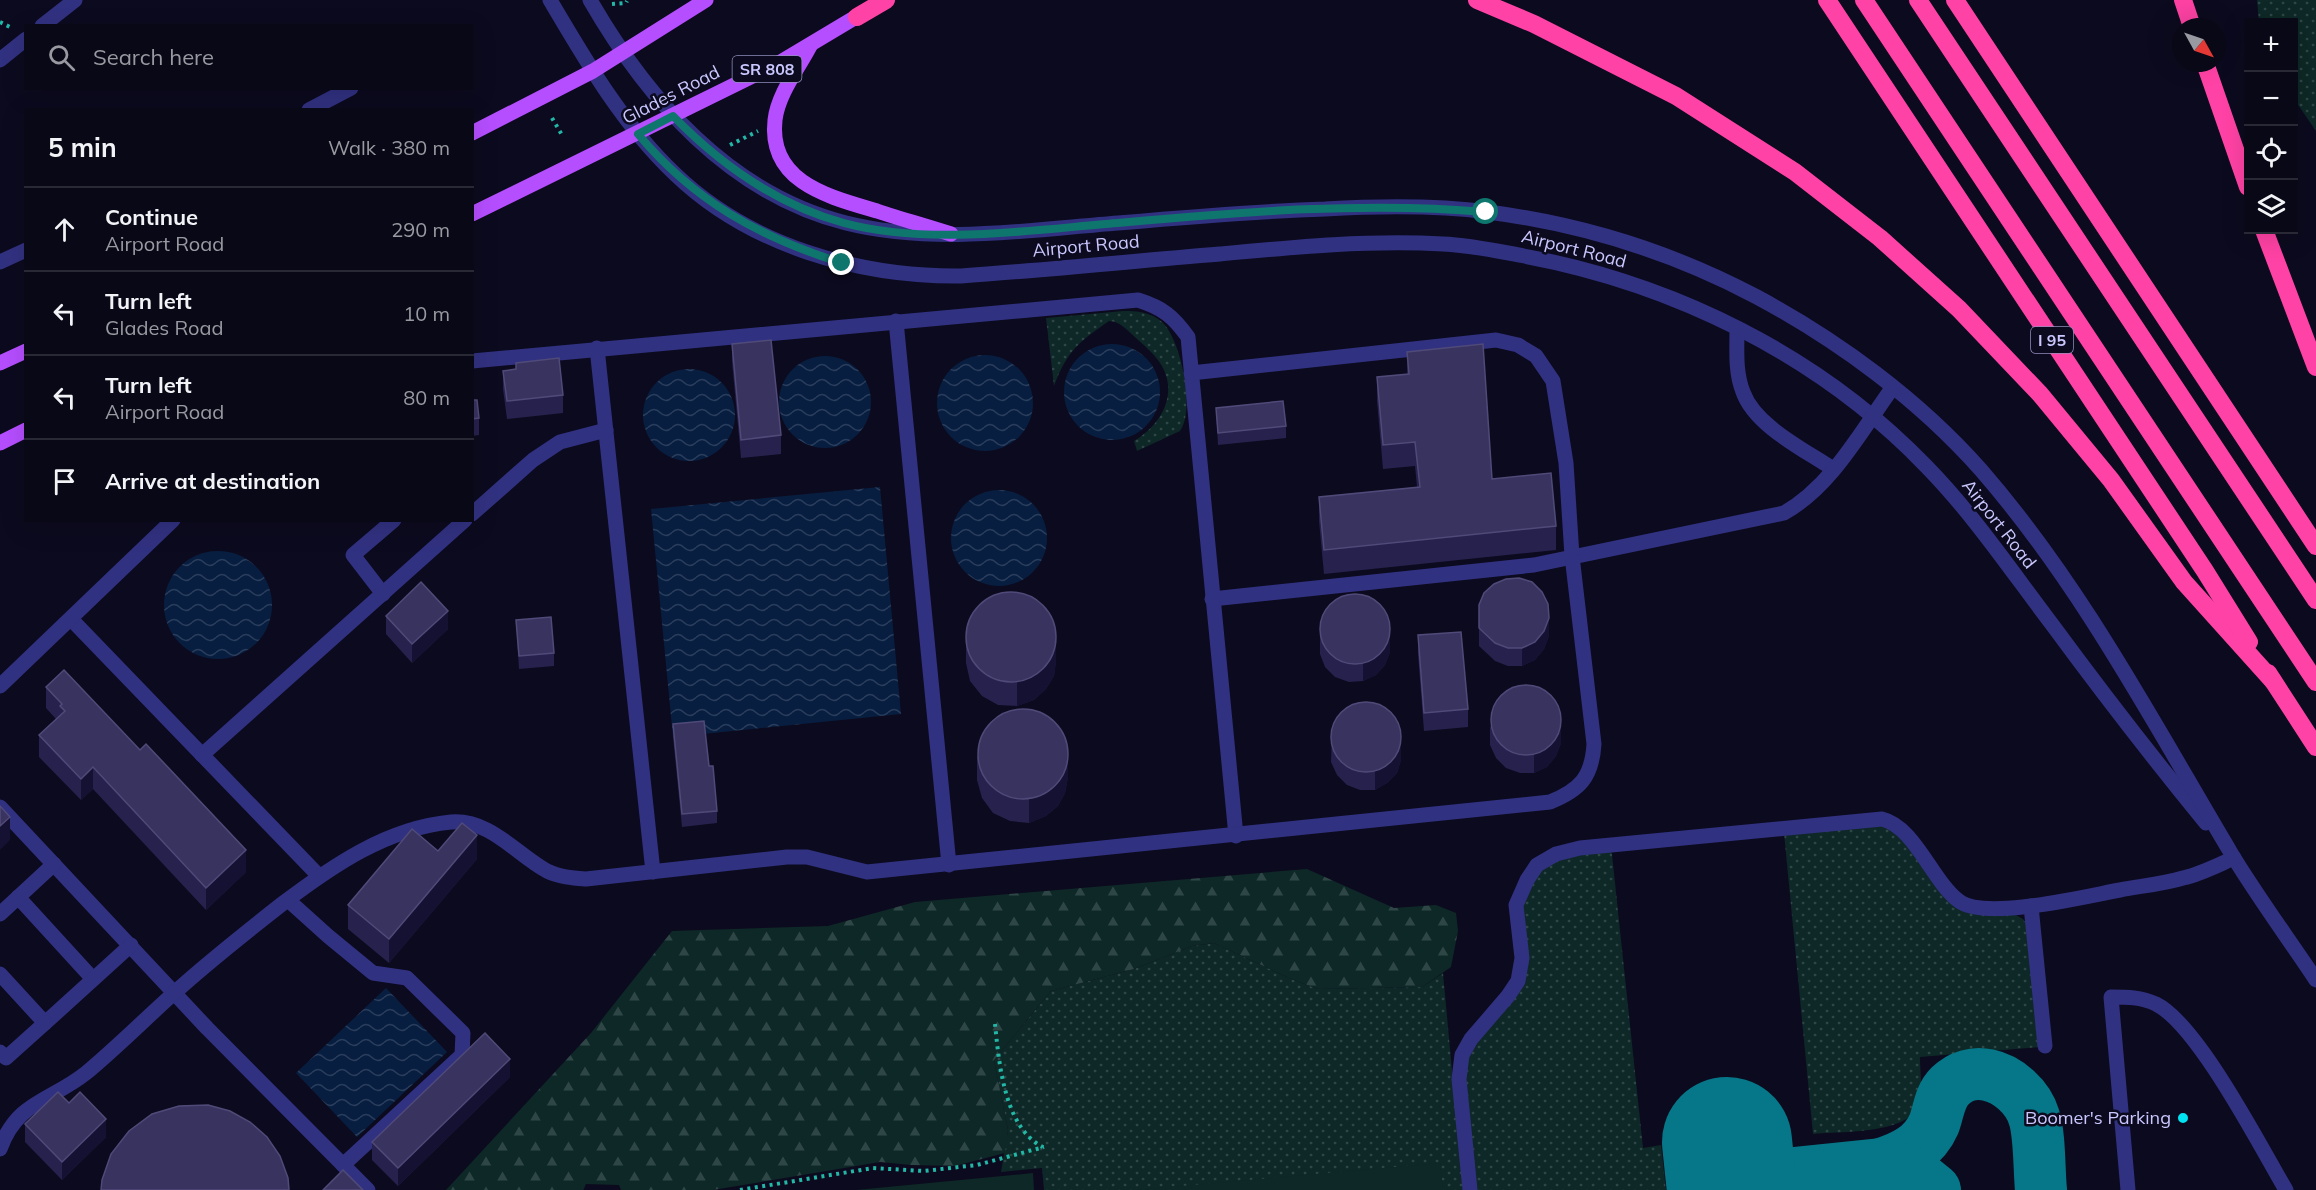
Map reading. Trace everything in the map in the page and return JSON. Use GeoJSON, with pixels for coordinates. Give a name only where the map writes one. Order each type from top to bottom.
{"type":"FeatureCollection","features":[{"type":"Feature","properties":{"kind":"highway"},"geometry":{"type":"LineString","coordinates":[[857,17],[886,0]]}},
{"type":"Feature","properties":{"kind":"highway"},"geometry":{"type":"LineString","coordinates":[[1477,0],[1534,24],[1676,96],[1795,172],[1880,238],[1959,309],[2040,394],[2111,480],[2184,582],[2273,681]]}},
{"type":"Feature","properties":{"kind":"highway","name":"I 95"},"geometry":{"type":"LineString","coordinates":[[1827,0],[2205,571],[2316,747]]}},
{"type":"Feature","properties":{"kind":"highway"},"geometry":{"type":"LineString","coordinates":[[1864,0],[2316,682]]}},
{"type":"Feature","properties":{"kind":"highway"},"geometry":{"type":"LineString","coordinates":[[1918,0],[2316,600]]}},
{"type":"Feature","properties":{"kind":"highway"},"geometry":{"type":"LineString","coordinates":[[1955,0],[2316,546]]}},
{"type":"Feature","properties":{"kind":"highway"},"geometry":{"type":"LineString","coordinates":[[2183,0],[2189,18]]}},
{"type":"Feature","properties":{"kind":"highway"},"geometry":{"type":"LineString","coordinates":[[2208,72],[2246,180]]}},
{"type":"Feature","properties":{"kind":"highway"},"geometry":{"type":"LineString","coordinates":[[2266,234],[2316,367]]}},
{"type":"Feature","properties":{"kind":"main road"},"geometry":{"type":"LineString","coordinates":[[474,132],[593,71],[706,0]]}},
{"type":"Feature","properties":{"kind":"main road","name":"Glades Road"},"geometry":{"type":"LineString","coordinates":[[474,213],[638,134],[810,46],[881,0]]}},
{"type":"Feature","properties":{"kind":"main road"},"geometry":{"type":"LineString","coordinates":[[810,46],[784,93],[775,120],[777,149],[791,173],[806,185],[831,197],[951,234]]}},
{"type":"Feature","properties":{"kind":"main road"},"geometry":{"type":"LineString","coordinates":[[0,363],[24,352]]}},
{"type":"Feature","properties":{"kind":"main road"},"geometry":{"type":"LineString","coordinates":[[0,443],[24,431]]}},
{"type":"Feature","properties":{"kind":"street"},"geometry":{"type":"LineString","coordinates":[[45,24],[75,0]]}},
{"type":"Feature","properties":{"kind":"street","name":"Airport Road"},"geometry":{"type":"LineString","coordinates":[[550,0],[593,71],[638,134],[674,173],[727,213],[788,245],[842,263],[914,275],[961,276],[1337,243],[1448,244],[1520,255],[1590,270],[1659,293],[1737,328],[1814,374],[1872,416],[1924,464],[1972,517],[2136,737],[2234,858]]}},
{"type":"Feature","properties":{"kind":"street","name":"Airport Road"},"geometry":{"type":"LineString","coordinates":[[590,0],[623,52],[673,116],[699,143],[765,189],[804,208],[845,223],[872,228],[951,234],[1011,232],[1290,210],[1388,206],[1486,212],[1556,224],[1659,254],[1690,266],[1785,313],[1893,387],[1980,469],[2024,524],[2109,646],[2157,723],[2234,858],[2316,980]]}},
{"type":"Feature","properties":{"kind":"street"},"geometry":{"type":"LineString","coordinates":[[0,60],[24,41]]}},
{"type":"Feature","properties":{"kind":"street"},"geometry":{"type":"LineString","coordinates":[[313,108],[347,90]]}},
{"type":"Feature","properties":{"kind":"street"},"geometry":{"type":"LineString","coordinates":[[0,262],[24,251]]}},
{"type":"Feature","properties":{"kind":"street"},"geometry":{"type":"LineString","coordinates":[[474,361],[1138,300],[1156,306],[1175,320],[1188,337],[1236,836]]}},
{"type":"Feature","properties":{"kind":"street"},"geometry":{"type":"LineString","coordinates":[[896,321],[950,866]]}},
{"type":"Feature","properties":{"kind":"street"},"geometry":{"type":"LineString","coordinates":[[1737,328],[1736,361],[1743,394],[1763,422],[1833,469]]}},
{"type":"Feature","properties":{"kind":"street"},"geometry":{"type":"LineString","coordinates":[[0,1149],[5,1134],[18,1116],[36,1102],[84,1074],[175,992],[319,876],[376,843],[423,826],[454,822],[478,826],[501,837],[547,871],[564,877],[586,879],[787,857],[807,857],[867,873],[1550,802],[1572,794],[1586,778],[1593,762],[1594,744],[1572,556],[1566,464],[1553,381],[1536,356],[1518,345],[1496,340],[1191,373]]}},
{"type":"Feature","properties":{"kind":"street"},"geometry":{"type":"LineString","coordinates":[[597,348],[653,872]]}},
{"type":"Feature","properties":{"kind":"street"},"geometry":{"type":"LineString","coordinates":[[1212,599],[1534,565],[1784,513],[1800,504],[1833,469],[1858,439],[1893,387]]}},
{"type":"Feature","properties":{"kind":"street"},"geometry":{"type":"LineString","coordinates":[[475,508],[532,460],[560,442],[606,430]]}},
{"type":"Feature","properties":{"kind":"street"},"geometry":{"type":"LineString","coordinates":[[0,686],[171,522]]}},
{"type":"Feature","properties":{"kind":"street"},"geometry":{"type":"LineString","coordinates":[[383,594],[353,555],[392,522]]}},
{"type":"Feature","properties":{"kind":"street"},"geometry":{"type":"LineString","coordinates":[[202,755],[463,522]]}},
{"type":"Feature","properties":{"kind":"street"},"geometry":{"type":"LineString","coordinates":[[70,619],[319,876]]}},
{"type":"Feature","properties":{"kind":"street"},"geometry":{"type":"LineString","coordinates":[[0,807],[207,1028],[368,1190]]}},
{"type":"Feature","properties":{"kind":"street"},"geometry":{"type":"LineString","coordinates":[[1470,1190],[1459,1079],[1462,1055],[1471,1040],[1518,981],[1522,958],[1516,906],[1537,864],[1556,854],[1580,848],[1882,819],[1901,829],[1949,893],[1967,906],[1990,909],[2031,906],[2184,878],[2234,858]]}},
{"type":"Feature","properties":{"kind":"street"},"geometry":{"type":"LineString","coordinates":[[0,914],[54,864]]}},
{"type":"Feature","properties":{"kind":"street"},"geometry":{"type":"LineString","coordinates":[[18,897],[93,979]]}},
{"type":"Feature","properties":{"kind":"street"},"geometry":{"type":"LineString","coordinates":[[288,900],[373,973],[407,978],[463,1033],[462,1055],[343,1165]]}},
{"type":"Feature","properties":{"kind":"street"},"geometry":{"type":"LineString","coordinates":[[2031,906],[2045,1046]]}},
{"type":"Feature","properties":{"kind":"street"},"geometry":{"type":"LineString","coordinates":[[0,1052],[6,1058],[130,945]]}},
{"type":"Feature","properties":{"kind":"street"},"geometry":{"type":"LineString","coordinates":[[0,974],[45,1023]]}},
{"type":"Feature","properties":{"kind":"street"},"geometry":{"type":"LineString","coordinates":[[2128,1190],[2111,997],[2144,999],[2158,1005],[2178,1020],[2226,1088],[2286,1190]]}},
{"type":"Feature","properties":{"kind":"path"},"geometry":{"type":"LineString","coordinates":[[605,7],[614,3],[627,3],[627,1]]}},
{"type":"Feature","properties":{"kind":"path"},"geometry":{"type":"LineString","coordinates":[[552,118],[562,135]]}},
{"type":"Feature","properties":{"kind":"path"},"geometry":{"type":"LineString","coordinates":[[724,148],[763,129]]}},
{"type":"Feature","properties":{"kind":"path"},"geometry":{"type":"LineString","coordinates":[[740,1190],[873,1168],[924,1171],[977,1165],[1044,1147],[1027,1137],[1010,1102],[1002,1080],[995,1024]]}},
{"type":"Feature","properties":{"kind":"green space"},"geometry":{"type":"Polygon","coordinates":[[[2257,0],[2316,0],[2316,131],[2298,105],[2298,18],[2259,18],[2257,0]]]}},
{"type":"Feature","properties":{"kind":"green space"},"geometry":{"type":"Polygon","coordinates":[[[1123,311],[1149,314],[1162,322],[1169,331],[1180,359],[1186,392],[1185,421],[1180,431],[1137,451],[1134,441],[1151,428],[1167,402],[1167,381],[1158,361],[1124,327],[1109,321],[1075,348],[1064,364],[1054,386],[1046,318],[1123,311]]]}},
{"type":"Feature","properties":{"kind":"green space"},"geometry":{"type":"Polygon","coordinates":[[[1873,823],[1900,834],[1943,893],[2014,914],[2023,919],[2031,931],[2040,1047],[1920,1057],[1920,1099],[1913,1114],[1902,1121],[1873,1130],[1813,1134],[1784,833],[1873,823]]]}},
{"type":"Feature","properties":{"kind":"green space"},"geometry":{"type":"Polygon","coordinates":[[[1611,845],[1643,1148],[1661,1145],[1666,1190],[1470,1190],[1460,1065],[1518,981],[1516,905],[1537,865],[1611,845]]]}},
{"type":"Feature","properties":{"kind":"green space"},"geometry":{"type":"Polygon","coordinates":[[[1307,869],[1394,908],[1436,905],[1456,913],[1458,931],[1451,967],[1422,987],[1318,989],[1214,943],[1192,946],[1134,969],[1051,991],[994,1060],[1008,1130],[1005,1153],[955,1166],[880,1162],[713,1190],[621,1190],[619,1185],[586,1184],[583,1190],[446,1190],[591,1033],[672,931],[828,926],[915,902],[1307,869]]]}},
{"type":"Feature","properties":{"kind":"green space"},"geometry":{"type":"Polygon","coordinates":[[[1214,943],[1318,989],[1422,987],[1443,973],[1463,1190],[1044,1190],[1042,1168],[1001,1172],[1008,1130],[994,1060],[1051,991],[1134,969],[1192,946],[1214,943]]]}},
{"type":"Feature","properties":{"kind":"green space"},"geometry":{"type":"Polygon","coordinates":[[[1440,1163],[1443,1190],[1136,1190],[1440,1163]]]}},
{"type":"Feature","properties":{"kind":"green space"},"geometry":{"type":"Polygon","coordinates":[[[1033,1173],[1034,1190],[856,1190],[1033,1173]]]}},
{"type":"Feature","properties":{"kind":"water"},"geometry":{"type":"Polygon","coordinates":[[[1112,344],[1130,347],[1146,358],[1157,374],[1160,392],[1157,410],[1146,426],[1130,437],[1112,440],[1094,437],[1078,426],[1067,410],[1064,392],[1067,374],[1078,358],[1094,347],[1112,344]]]}},
{"type":"Feature","properties":{"kind":"water"},"geometry":{"type":"Polygon","coordinates":[[[985,355],[1003,359],[1019,369],[1029,385],[1033,403],[1029,421],[1019,437],[1003,447],[985,451],[967,447],[951,437],[941,421],[937,403],[941,385],[951,369],[967,359],[985,355]]]}},
{"type":"Feature","properties":{"kind":"water"},"geometry":{"type":"Polygon","coordinates":[[[825,356],[843,360],[858,369],[867,384],[871,402],[867,420],[858,435],[843,444],[825,448],[807,444],[792,435],[783,420],[779,402],[783,384],[792,369],[807,360],[825,356]]]}},
{"type":"Feature","properties":{"kind":"water"},"geometry":{"type":"Polygon","coordinates":[[[689,369],[707,373],[722,382],[731,397],[735,415],[731,433],[722,448],[707,457],[689,461],[671,457],[656,448],[647,433],[643,415],[647,397],[656,382],[671,373],[689,369]]]}},
{"type":"Feature","properties":{"kind":"water"},"geometry":{"type":"Polygon","coordinates":[[[880,487],[901,714],[673,737],[651,509],[880,487]]]}},
{"type":"Feature","properties":{"kind":"water"},"geometry":{"type":"Polygon","coordinates":[[[999,490],[1017,493],[1033,504],[1044,520],[1047,538],[1044,556],[1033,572],[1017,583],[999,586],[981,583],[965,572],[954,556],[951,538],[954,520],[965,504],[981,493],[999,490]]]}},
{"type":"Feature","properties":{"kind":"water"},"geometry":{"type":"Polygon","coordinates":[[[218,551],[239,555],[256,567],[268,584],[272,605],[268,626],[256,643],[239,655],[218,659],[197,655],[180,643],[168,626],[164,605],[168,584],[180,567],[197,555],[218,551]]]}},
{"type":"Feature","properties":{"kind":"water"},"geometry":{"type":"Polygon","coordinates":[[[386,988],[447,1052],[357,1137],[296,1073],[386,988]]]}},
{"type":"Feature","properties":{"kind":"building"},"geometry":{"type":"Polygon","coordinates":[[[771,340],[781,435],[741,440],[732,344],[771,340]]]}},
{"type":"Feature","properties":{"kind":"building"},"geometry":{"type":"Polygon","coordinates":[[[1483,344],[1492,479],[1551,473],[1556,526],[1324,550],[1319,497],[1420,487],[1415,442],[1383,445],[1377,377],[1409,374],[1407,352],[1483,344]]]}},
{"type":"Feature","properties":{"kind":"building"},"geometry":{"type":"Polygon","coordinates":[[[559,358],[563,395],[507,401],[503,371],[516,369],[516,363],[559,358]]]}},
{"type":"Feature","properties":{"kind":"building"},"geometry":{"type":"Polygon","coordinates":[[[474,400],[477,400],[479,418],[474,419],[474,400]]]}},
{"type":"Feature","properties":{"kind":"building"},"geometry":{"type":"Polygon","coordinates":[[[1283,401],[1286,426],[1218,433],[1216,408],[1283,401]]]}},
{"type":"Feature","properties":{"kind":"building"},"geometry":{"type":"Polygon","coordinates":[[[1519,578],[1532,582],[1542,592],[1548,604],[1549,618],[1544,631],[1535,642],[1522,648],[1508,648],[1495,643],[1479,628],[1479,605],[1484,593],[1494,584],[1506,579],[1519,578]]]}},
{"type":"Feature","properties":{"kind":"building"},"geometry":{"type":"Polygon","coordinates":[[[421,582],[448,611],[412,644],[386,616],[421,582]]]}},
{"type":"Feature","properties":{"kind":"building"},"geometry":{"type":"Polygon","coordinates":[[[1011,592],[1028,596],[1043,605],[1052,620],[1056,637],[1052,654],[1043,669],[1028,678],[1011,682],[994,678],[979,669],[970,654],[966,637],[970,620],[979,605],[994,596],[1011,592]]]}},
{"type":"Feature","properties":{"kind":"building"},"geometry":{"type":"Polygon","coordinates":[[[1355,594],[1368,597],[1380,604],[1387,616],[1390,629],[1387,642],[1380,654],[1368,661],[1355,664],[1342,661],[1330,654],[1323,642],[1320,629],[1323,616],[1330,604],[1342,597],[1355,594]]]}},
{"type":"Feature","properties":{"kind":"building"},"geometry":{"type":"Polygon","coordinates":[[[551,617],[554,653],[519,656],[516,620],[551,617]]]}},
{"type":"Feature","properties":{"kind":"building"},"geometry":{"type":"Polygon","coordinates":[[[1461,632],[1468,709],[1424,713],[1418,635],[1461,632]]]}},
{"type":"Feature","properties":{"kind":"building"},"geometry":{"type":"Polygon","coordinates":[[[64,670],[140,750],[146,744],[246,850],[206,888],[93,767],[81,779],[39,735],[65,711],[60,706],[62,704],[46,687],[64,670]]]}},
{"type":"Feature","properties":{"kind":"building"},"geometry":{"type":"Polygon","coordinates":[[[1526,685],[1539,688],[1551,695],[1558,707],[1561,720],[1558,733],[1551,745],[1539,752],[1526,755],[1513,752],[1501,745],[1494,733],[1491,720],[1494,707],[1501,695],[1513,688],[1526,685]]]}},
{"type":"Feature","properties":{"kind":"building"},"geometry":{"type":"Polygon","coordinates":[[[1366,702],[1379,705],[1391,712],[1398,724],[1401,737],[1398,750],[1391,762],[1379,769],[1366,772],[1353,769],[1341,762],[1334,750],[1331,737],[1334,724],[1341,712],[1353,705],[1366,702]]]}},
{"type":"Feature","properties":{"kind":"building"},"geometry":{"type":"Polygon","coordinates":[[[1023,709],[1040,713],[1055,722],[1064,737],[1068,754],[1064,771],[1055,786],[1040,795],[1023,799],[1006,795],[991,786],[982,771],[978,754],[982,737],[991,722],[1006,713],[1023,709]]]}},
{"type":"Feature","properties":{"kind":"building"},"geometry":{"type":"Polygon","coordinates":[[[704,721],[709,766],[713,766],[717,811],[682,814],[673,724],[704,721]]]}},
{"type":"Feature","properties":{"kind":"building"},"geometry":{"type":"Polygon","coordinates":[[[0,806],[10,817],[0,826],[0,806]]]}},
{"type":"Feature","properties":{"kind":"building"},"geometry":{"type":"Polygon","coordinates":[[[462,823],[477,835],[389,939],[348,905],[412,829],[438,851],[462,823]]]}},
{"type":"Feature","properties":{"kind":"building"},"geometry":{"type":"Polygon","coordinates":[[[485,1033],[510,1059],[398,1168],[372,1142],[485,1033]]]}},
{"type":"Feature","properties":{"kind":"building"},"geometry":{"type":"Polygon","coordinates":[[[58,1092],[69,1103],[80,1092],[106,1119],[62,1162],[25,1124],[58,1092]]]}},
{"type":"Feature","properties":{"kind":"building"},"geometry":{"type":"Polygon","coordinates":[[[208,1105],[230,1111],[250,1122],[267,1137],[280,1156],[288,1178],[289,1190],[101,1190],[111,1154],[129,1131],[152,1114],[179,1106],[208,1105]]]}},
{"type":"Feature","properties":{"kind":"building"},"geometry":{"type":"Polygon","coordinates":[[[343,1170],[363,1190],[323,1190],[343,1170]]]}},
{"type":"Feature","properties":{"kind":"taxiway"},"geometry":{"type":"LineString","coordinates":[[1881,1164],[1898,1158],[1925,1139],[1934,1124],[1946,1090],[1963,1077],[1983,1074],[2003,1080],[2010,1085],[2022,1096],[2031,1110],[2037,1133],[2041,1190]]}},
{"type":"Feature","properties":{"kind":"taxiway"},"geometry":{"type":"LineString","coordinates":[[1758,1190],[1771,1178],[1784,1174],[1881,1164],[1906,1170],[1935,1190]]}},
{"type":"Feature","properties":{"kind":"runway"},"geometry":{"type":"LineString","coordinates":[[1727,1142],[1732,1190]]}},
{"type":"Feature","properties":{"kind":"place","name":"Boomer's Parking"},"geometry":{"type":"Point","coordinates":[2183,1118]}},
{"type":"Feature","properties":{"kind":"route"},"geometry":{"type":"LineString","coordinates":[[842,263],[788,245],[720,209],[686,184],[638,134],[673,116],[712,154],[783,199],[845,223],[902,231],[951,234],[1002,232],[1238,213],[1378,206],[1486,212]]}}]}
